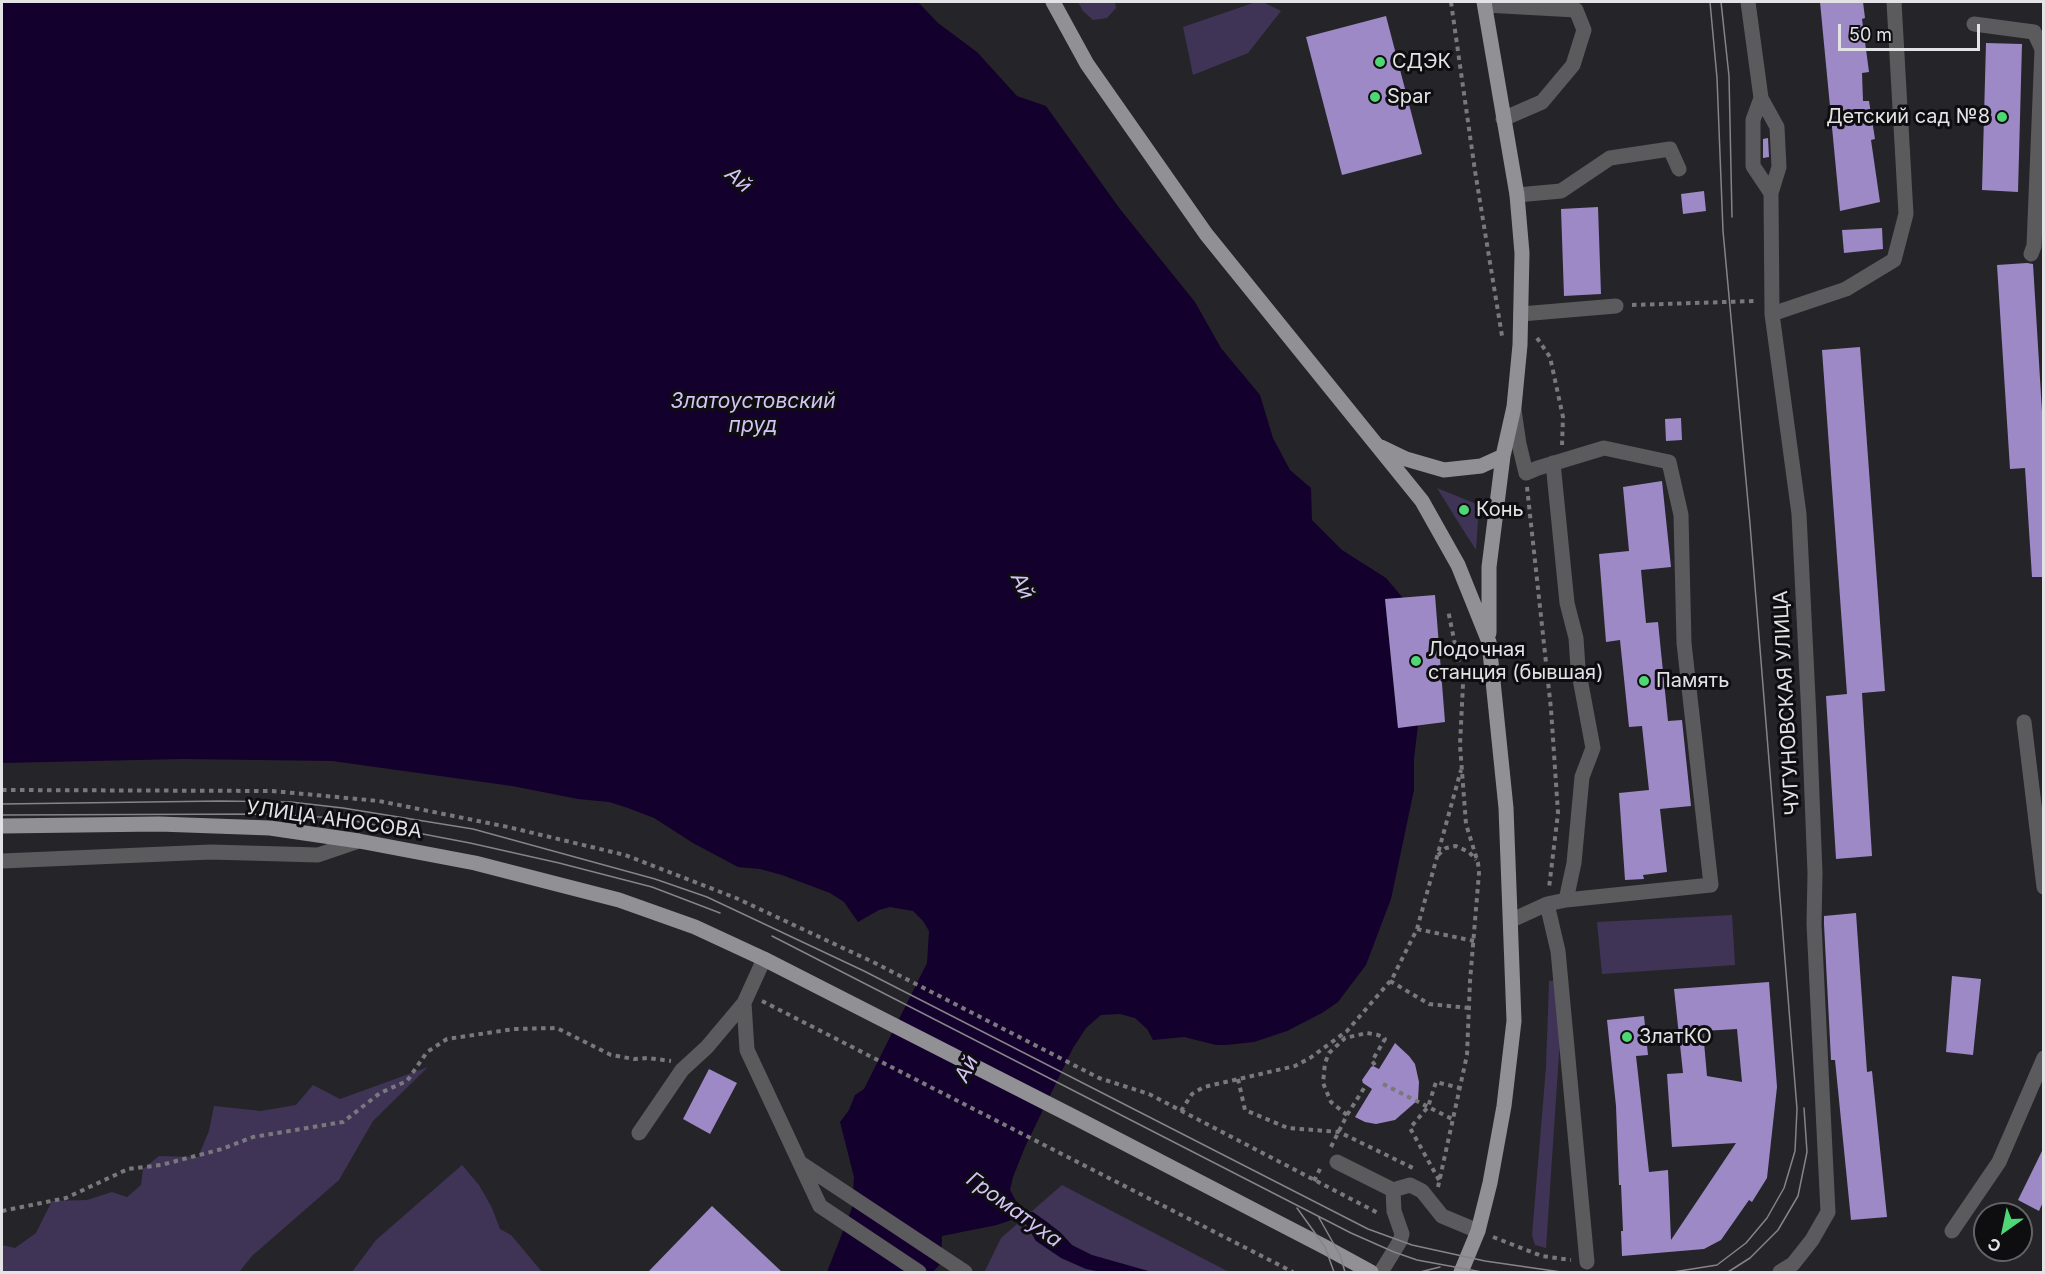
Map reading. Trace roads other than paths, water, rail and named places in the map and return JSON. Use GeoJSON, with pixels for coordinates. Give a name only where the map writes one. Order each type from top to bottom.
{"type":"FeatureCollection","features":[{"type":"Feature","properties":{"kind":"main road"},"geometry":{"type":"LineString","coordinates":[[1053,2],[1087,64],[1206,234],[1422,501],[1458,565],[1489,642]]}},
{"type":"Feature","properties":{"kind":"main road"},"geometry":{"type":"LineString","coordinates":[[1461,1272],[1478,1231],[1490,1183],[1504,1106],[1514,1021],[1506,808],[1489,642],[1490,567],[1503,456],[1514,407],[1521,314],[1522,253],[1517,195],[1484,3]]}},
{"type":"Feature","properties":{"kind":"main road"},"geometry":{"type":"LineString","coordinates":[[1376,444],[1406,459],[1444,470],[1481,466],[1503,456]]}},
{"type":"Feature","properties":{"kind":"main road","name":"УЛИЦА АНОСОВА"},"geometry":{"type":"LineString","coordinates":[[2,826],[159,824],[270,828],[359,841],[475,863],[619,900],[695,927],[764,959],[1371,1272]]}},
{"type":"Feature","properties":{"kind":"street","name":"ЧУГУНОВСКАЯ УЛИЦА"},"geometry":{"type":"LineString","coordinates":[[1748,2],[1761,98],[1777,127],[1779,167],[1771,193],[1772,307],[1799,514],[1815,873],[1814,924],[1828,1212],[1792,1270]]}},
{"type":"Feature","properties":{"kind":"street"},"geometry":{"type":"LineString","coordinates":[[1772,307],[1846,289],[1894,260],[1906,214],[1894,2]]}},
{"type":"Feature","properties":{"kind":"street"},"geometry":{"type":"LineString","coordinates":[[1484,3],[1576,10],[1584,30],[1573,65],[1542,102],[1503,118]]}},
{"type":"Feature","properties":{"kind":"street"},"geometry":{"type":"LineString","coordinates":[[1974,24],[2034,32],[2042,49],[2034,246],[2031,254]]}},
{"type":"Feature","properties":{"kind":"street","name":"ЧУГУНОВСКАЯ УЛИЦА"},"geometry":{"type":"LineString","coordinates":[[1761,98],[1753,120],[1753,166],[1771,193]]}},
{"type":"Feature","properties":{"kind":"street"},"geometry":{"type":"LineString","coordinates":[[1517,195],[1561,191],[1610,158],[1670,149],[1679,170]]}},
{"type":"Feature","properties":{"kind":"street"},"geometry":{"type":"LineString","coordinates":[[1521,314],[1616,306]]}},
{"type":"Feature","properties":{"kind":"street"},"geometry":{"type":"LineString","coordinates":[[1512,920],[1547,904],[1566,900],[1711,885],[1684,644],[1681,515],[1669,462],[1604,448],[1526,473],[1514,407]]}},
{"type":"Feature","properties":{"kind":"street"},"geometry":{"type":"LineString","coordinates":[[1557,462],[1567,603],[1576,638],[1578,668],[1593,748],[1582,777],[1574,863],[1566,900]]}},
{"type":"Feature","properties":{"kind":"street"},"geometry":{"type":"LineString","coordinates":[[2024,722],[2043,886]]}},
{"type":"Feature","properties":{"kind":"street"},"geometry":{"type":"LineString","coordinates":[[2,861],[211,852],[318,855],[359,841]]}},
{"type":"Feature","properties":{"kind":"street"},"geometry":{"type":"LineString","coordinates":[[1547,904],[1558,951],[1587,1262]]}},
{"type":"Feature","properties":{"kind":"street"},"geometry":{"type":"LineString","coordinates":[[639,1133],[682,1070],[707,1047],[746,999],[764,959]]}},
{"type":"Feature","properties":{"kind":"street"},"geometry":{"type":"LineString","coordinates":[[746,999],[747,1050],[820,1206],[919,1272]]}},
{"type":"Feature","properties":{"kind":"street"},"geometry":{"type":"LineString","coordinates":[[1952,1231],[1999,1162],[2043,1058]]}},
{"type":"Feature","properties":{"kind":"street"},"geometry":{"type":"LineString","coordinates":[[1330,1158],[1393,1190],[1410,1185],[1422,1191],[1442,1216],[1478,1231]]}},
{"type":"Feature","properties":{"kind":"street"},"geometry":{"type":"LineString","coordinates":[[802,1164],[965,1272]]}},
{"type":"Feature","properties":{"kind":"street"},"geometry":{"type":"LineString","coordinates":[[1381,1272],[1402,1234],[1394,1211],[1393,1190]]}},
{"type":"Feature","properties":{"kind":"water","name":"Златоустовский пруд"},"geometry":{"type":"Polygon","coordinates":[[[2,2],[918,2],[938,23],[977,52],[1017,96],[1046,106],[1120,209],[1195,302],[1221,348],[1260,395],[1273,438],[1290,470],[1311,488],[1312,520],[1342,550],[1386,578],[1403,598],[1385,599],[1398,728],[1418,725],[1414,759],[1414,790],[1391,899],[1366,965],[1338,1002],[1287,1031],[1254,1042],[1226,1045],[1216,1045],[1184,1037],[1153,1040],[1147,1029],[1135,1018],[1120,1014],[1101,1015],[1086,1028],[1073,1048],[1025,1147],[1010,1190],[1016,1201],[1028,1212],[1033,1212],[1047,1222],[1072,1245],[1092,1255],[1152,1272],[1101,1272],[1086,1269],[1061,1258],[1036,1241],[1023,1219],[1017,1218],[997,1225],[942,1236],[941,1263],[933,1272],[827,1272],[852,1208],[854,1177],[840,1122],[849,1110],[855,1095],[864,1089],[927,963],[929,931],[913,911],[890,907],[879,910],[858,922],[844,902],[830,893],[782,875],[760,869],[738,867],[693,843],[654,818],[609,802],[578,799],[512,786],[332,761],[183,759],[2,763],[2,2]]]}},
{"type":"Feature","properties":{"kind":"tram line"},"geometry":{"type":"LineString","coordinates":[[1673,1272],[1717,1265],[1746,1243],[1767,1218],[1784,1188],[1795,1151],[1797,1109],[1750,524],[1723,231],[1717,78],[1710,2]]}},
{"type":"Feature","properties":{"kind":"tram line"},"geometry":{"type":"LineString","coordinates":[[1721,2],[1729,76],[1732,217]]}},
{"type":"Feature","properties":{"kind":"tram line"},"geometry":{"type":"LineString","coordinates":[[2,804],[291,802],[473,829],[655,879],[707,897],[864,971],[1368,1229],[1412,1245],[1485,1261],[1561,1272]]}},
{"type":"Feature","properties":{"kind":"tram line"},"geometry":{"type":"LineString","coordinates":[[2,815],[262,814],[339,818],[559,863],[652,887],[720,913]]}},
{"type":"Feature","properties":{"kind":"tram line"},"geometry":{"type":"LineString","coordinates":[[772,936],[1351,1233],[1417,1260],[1482,1272]]}},
{"type":"Feature","properties":{"kind":"tram line"},"geometry":{"type":"LineString","coordinates":[[1728,1272],[1750,1258],[1778,1230],[1798,1196],[1807,1152],[1804,1108]]}},
{"type":"Feature","properties":{"kind":"tram line"},"geometry":{"type":"LineString","coordinates":[[1297,1208],[1325,1247],[1334,1272]]}},
{"type":"Feature","properties":{"kind":"tram line"},"geometry":{"type":"LineString","coordinates":[[1318,1216],[1340,1255],[1345,1272]]}},
{"type":"Feature","properties":{"kind":"tram line"},"geometry":{"type":"LineString","coordinates":[[1420,1272],[1440,1267]]}},
{"type":"Feature","properties":{"kind":"place","name":"СДЭК"},"geometry":{"type":"Point","coordinates":[1380,62]}},
{"type":"Feature","properties":{"kind":"place","name":"Spar"},"geometry":{"type":"Point","coordinates":[1375,97]}},
{"type":"Feature","properties":{"kind":"place","name":"Детский сад №8"},"geometry":{"type":"Point","coordinates":[2002,117]}},
{"type":"Feature","properties":{"kind":"place","name":"Конь"},"geometry":{"type":"Point","coordinates":[1464,510]}},
{"type":"Feature","properties":{"kind":"place","name":"Лодочная станция (бывшая)"},"geometry":{"type":"Point","coordinates":[1416,661]}},
{"type":"Feature","properties":{"kind":"place","name":"Память"},"geometry":{"type":"Point","coordinates":[1644,681]}},
{"type":"Feature","properties":{"kind":"place","name":"ЗлатКО"},"geometry":{"type":"Point","coordinates":[1627,1037]}},
{"type":"Feature","properties":{"kind":"water label","name":"Ай"},"geometry":{"type":"Point","coordinates":[738,180]}},
{"type":"Feature","properties":{"kind":"water label","name":"Ай"},"geometry":{"type":"Point","coordinates":[1022,586]}},
{"type":"Feature","properties":{"kind":"water label","name":"Ай"},"geometry":{"type":"Point","coordinates":[967,1069]}},
{"type":"Feature","properties":{"kind":"water label","name":"Громатуха"},"geometry":{"type":"Point","coordinates":[1014,1210]}}]}
